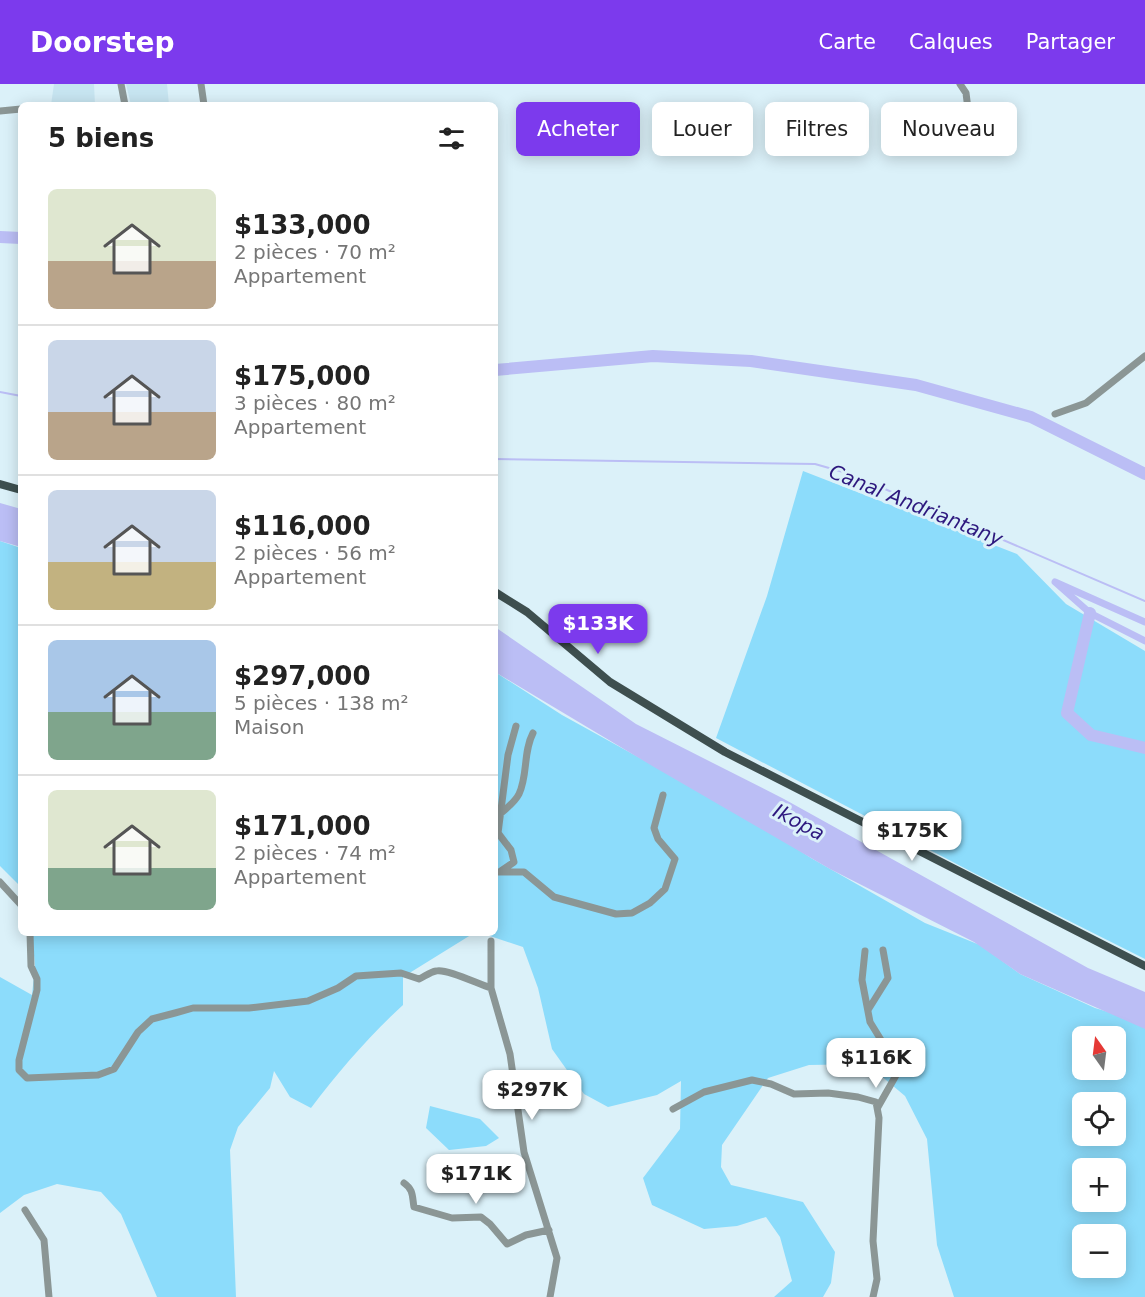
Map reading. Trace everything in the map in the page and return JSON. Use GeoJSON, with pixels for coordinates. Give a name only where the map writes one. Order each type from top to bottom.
{"type":"FeatureCollection","features":[{"type":"Feature","properties":{"kind":"main road"},"geometry":{"type":"LineString","coordinates":[[0,484],[18,489]]}},
{"type":"Feature","properties":{"kind":"main road"},"geometry":{"type":"LineString","coordinates":[[498,594],[527,612],[610,682],[725,752],[1145,966]]}},
{"type":"Feature","properties":{"kind":"street"},"geometry":{"type":"LineString","coordinates":[[121,84],[124,102]]}},
{"type":"Feature","properties":{"kind":"street"},"geometry":{"type":"LineString","coordinates":[[201,84],[204,102]]}},
{"type":"Feature","properties":{"kind":"street"},"geometry":{"type":"LineString","coordinates":[[960,84],[966,93],[967,102]]}},
{"type":"Feature","properties":{"kind":"street"},"geometry":{"type":"LineString","coordinates":[[0,111],[18,109]]}},
{"type":"Feature","properties":{"kind":"street"},"geometry":{"type":"LineString","coordinates":[[1055,414],[1086,403],[1145,356]]}},
{"type":"Feature","properties":{"kind":"street"},"geometry":{"type":"LineString","coordinates":[[498,872],[514,862],[511,850],[498,833],[498,816],[508,755],[516,726]]}},
{"type":"Feature","properties":{"kind":"street"},"geometry":{"type":"LineString","coordinates":[[498,816],[519,794],[527,748],[533,734]]}},
{"type":"Feature","properties":{"kind":"street"},"geometry":{"type":"LineString","coordinates":[[498,872],[524,872],[554,897],[616,914],[632,913],[650,903],[665,889],[675,859],[658,840],[654,828],[663,795]]}},
{"type":"Feature","properties":{"kind":"street"},"geometry":{"type":"LineString","coordinates":[[0,882],[18,902]]}},
{"type":"Feature","properties":{"kind":"street"},"geometry":{"type":"LineString","coordinates":[[30,936],[31,966],[37,979],[37,990],[18,1070],[27,1078],[98,1075],[114,1069],[138,1032],[152,1019],[193,1008],[249,1008],[308,1001],[338,988],[356,976],[400,973],[419,979],[436,971],[448,970],[460,978],[490,988]]}},
{"type":"Feature","properties":{"kind":"street"},"geometry":{"type":"LineString","coordinates":[[491,941],[490,988],[510,1054],[524,1152],[557,1258],[550,1297]]}},
{"type":"Feature","properties":{"kind":"street"},"geometry":{"type":"LineString","coordinates":[[867,1010],[888,978],[883,950]]}},
{"type":"Feature","properties":{"kind":"street"},"geometry":{"type":"LineString","coordinates":[[865,951],[862,980],[870,1022],[886,1048],[897,1050],[907,1056],[878,1107]]}},
{"type":"Feature","properties":{"kind":"street"},"geometry":{"type":"LineString","coordinates":[[673,1109],[704,1092],[752,1080],[771,1084],[795,1094],[828,1093],[876,1102],[878,1107],[877,1169],[873,1241],[877,1279],[873,1297]]}},
{"type":"Feature","properties":{"kind":"street"},"geometry":{"type":"LineString","coordinates":[[404,1183],[411,1190],[414,1207],[452,1218],[481,1218],[490,1224],[507,1244],[526,1235],[549,1230]]}},
{"type":"Feature","properties":{"kind":"street"},"geometry":{"type":"LineString","coordinates":[[26,1210],[44,1240],[49,1297]]}},
{"type":"Feature","properties":{"kind":"shaded area"},"geometry":{"type":"Polygon","coordinates":[[[54,84],[94,84],[95,102],[51,102],[54,84]]]}},
{"type":"Feature","properties":{"kind":"shaded area"},"geometry":{"type":"Polygon","coordinates":[[[126,84],[167,84],[169,102],[130,102],[126,84]]]}},
{"type":"Feature","properties":{"kind":"shaded area"},"geometry":{"type":"Polygon","coordinates":[[[803,471],[1017,554],[1066,604],[1145,651],[1145,959],[970,871],[716,738],[767,596],[803,471]]]}},
{"type":"Feature","properties":{"kind":"shaded area"},"geometry":{"type":"Polygon","coordinates":[[[0,541],[18,547],[18,884],[0,866],[0,541]]]}},
{"type":"Feature","properties":{"kind":"shaded area"},"geometry":{"type":"Polygon","coordinates":[[[498,674],[562,715],[754,821],[811,858],[925,923],[980,945],[1020,974],[1095,1008],[1145,1023],[1145,1297],[954,1297],[937,1245],[927,1139],[905,1096],[867,1064],[809,1065],[768,1078],[722,1145],[721,1167],[731,1185],[803,1202],[835,1252],[831,1283],[823,1297],[774,1297],[792,1281],[780,1237],[766,1217],[737,1226],[704,1229],[652,1205],[643,1178],[680,1129],[681,1081],[657,1095],[608,1107],[584,1094],[552,1049],[538,988],[523,947],[490,936],[498,936],[498,674]]]}},
{"type":"Feature","properties":{"kind":"shaded area"},"geometry":{"type":"Polygon","coordinates":[[[32,936],[469,936],[403,977],[403,1005],[355,1054],[311,1108],[290,1097],[274,1071],[270,1088],[238,1127],[230,1150],[236,1297],[157,1297],[121,1214],[101,1192],[57,1184],[24,1195],[0,1213],[0,977],[32,995],[35,966],[32,936]]]}},
{"type":"Feature","properties":{"kind":"shaded area"},"geometry":{"type":"Polygon","coordinates":[[[430,1106],[480,1119],[499,1138],[486,1146],[449,1150],[426,1128],[430,1106]]]}},
{"type":"Feature","properties":{"kind":"water"},"geometry":{"type":"Polygon","coordinates":[[[0,503],[18,508],[18,546],[0,541],[0,503]]]}},
{"type":"Feature","properties":{"kind":"water"},"geometry":{"type":"Polygon","coordinates":[[[498,629],[636,724],[784,799],[1088,968],[1145,992],[1145,1029],[1020,974],[974,942],[830,869],[498,674],[498,629]]]}},
{"type":"Feature","properties":{"kind":"waterway"},"geometry":{"type":"LineString","coordinates":[[0,237],[18,238]]}},
{"type":"Feature","properties":{"kind":"waterway"},"geometry":{"type":"LineString","coordinates":[[498,370],[653,356],[751,361],[916,385],[1031,417],[1145,474]]}},
{"type":"Feature","properties":{"kind":"waterway","name":"Canal Andriantany"},"geometry":{"type":"LineString","coordinates":[[0,392],[18,395]]}},
{"type":"Feature","properties":{"kind":"waterway","name":"Canal Andriantany"},"geometry":{"type":"LineString","coordinates":[[498,459],[815,464],[850,474],[1145,601]]}},
{"type":"Feature","properties":{"kind":"waterway"},"geometry":{"type":"LineString","coordinates":[[1145,622],[1055,582],[1090,613],[1145,641]]}},
{"type":"Feature","properties":{"kind":"waterway","name":"Ikopa"},"geometry":{"type":"LineString","coordinates":[[1090,613],[1067,713],[1091,735],[1145,748]]}}]}
